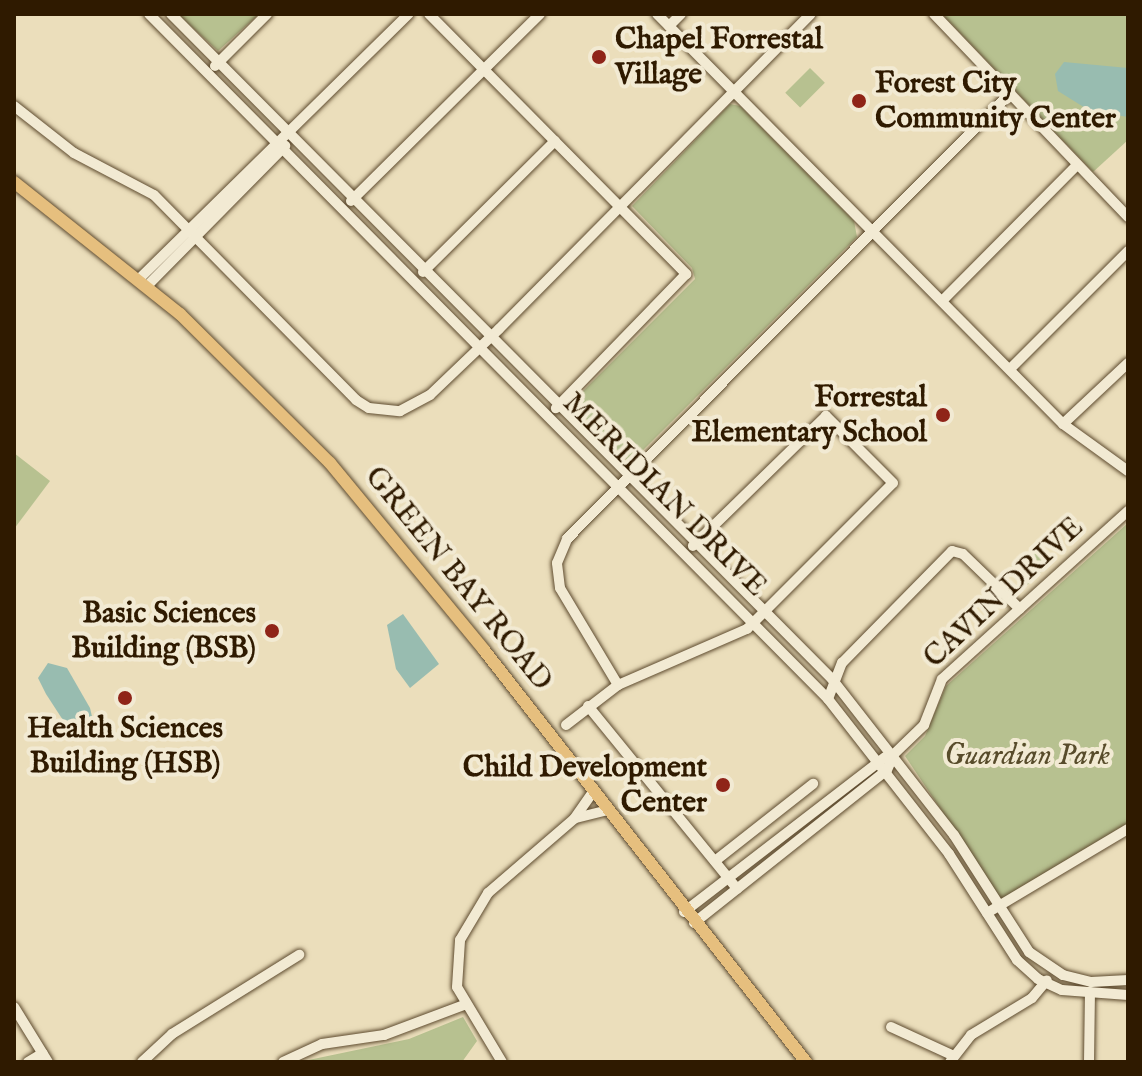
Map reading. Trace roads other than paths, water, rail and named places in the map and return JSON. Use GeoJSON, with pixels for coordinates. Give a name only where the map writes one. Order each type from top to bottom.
{"type":"FeatureCollection","features":[{"type":"Feature","properties":{"kind":"main road","name":"GREEN BAY ROAD"},"geometry":{"type":"LineString","coordinates":[[14,182],[143,283],[228,358],[330,463],[594,790],[684,912],[806,1062]]}},
{"type":"Feature","properties":{"kind":"street","name":"MERIDIAN DRIVE"},"geometry":{"type":"LineString","coordinates":[[149,14],[756,621],[828,699],[887,770],[1017,960],[1045,982],[1089,996],[1128,995]]}},
{"type":"Feature","properties":{"kind":"street","name":"MERIDIAN DRIVE"},"geometry":{"type":"LineString","coordinates":[[171,14],[631,473],[832,679],[894,754],[1000,905],[1029,952],[1053,971],[1091,982],[1128,980]]}},
{"type":"Feature","properties":{"kind":"street"},"geometry":{"type":"LineString","coordinates":[[209,73],[267,14]]}},
{"type":"Feature","properties":{"kind":"street"},"geometry":{"type":"LineString","coordinates":[[143,283],[188,229],[275,141],[290,133],[409,14]]}},
{"type":"Feature","properties":{"kind":"street"},"geometry":{"type":"LineString","coordinates":[[429,14],[686,274],[550,414]]}},
{"type":"Feature","properties":{"kind":"street"},"geometry":{"type":"LineString","coordinates":[[344,209],[540,14]]}},
{"type":"Feature","properties":{"kind":"street"},"geometry":{"type":"LineString","coordinates":[[657,14],[1063,424],[1126,467]]}},
{"type":"Feature","properties":{"kind":"street"},"geometry":{"type":"LineString","coordinates":[[669,26],[681,14]]}},
{"type":"Feature","properties":{"kind":"street"},"geometry":{"type":"LineString","coordinates":[[14,106],[74,153],[154,195],[339,385],[369,408],[400,411],[418,404],[492,336],[811,14]]}},
{"type":"Feature","properties":{"kind":"street"},"geometry":{"type":"LineString","coordinates":[[934,14],[1128,217]]}},
{"type":"Feature","properties":{"kind":"street"},"geometry":{"type":"LineString","coordinates":[[618,685],[567,603],[557,563],[567,539],[1010,93]]}},
{"type":"Feature","properties":{"kind":"street"},"geometry":{"type":"LineString","coordinates":[[143,283],[196,238],[284,150],[290,133]]}},
{"type":"Feature","properties":{"kind":"street"},"geometry":{"type":"LineString","coordinates":[[416,279],[555,141]]}},
{"type":"Feature","properties":{"kind":"street"},"geometry":{"type":"LineString","coordinates":[[942,301],[1077,165]]}},
{"type":"Feature","properties":{"kind":"street"},"geometry":{"type":"LineString","coordinates":[[1010,369],[1128,251]]}},
{"type":"Feature","properties":{"kind":"street"},"geometry":{"type":"LineString","coordinates":[[1063,424],[1128,363]]}},
{"type":"Feature","properties":{"kind":"street"},"geometry":{"type":"LineString","coordinates":[[566,725],[618,685],[720,645],[756,621],[893,483],[826,416],[687,552]]}},
{"type":"Feature","properties":{"kind":"street","name":"CAVIN DRIVE"},"geometry":{"type":"LineString","coordinates":[[694,923],[887,770],[894,754],[924,725],[942,679],[1128,511]]}},
{"type":"Feature","properties":{"kind":"street"},"geometry":{"type":"LineString","coordinates":[[828,699],[832,679],[842,663],[952,551],[963,554],[1020,609]]}},
{"type":"Feature","properties":{"kind":"street"},"geometry":{"type":"LineString","coordinates":[[588,706],[737,889]]}},
{"type":"Feature","properties":{"kind":"street","name":"CAVIN DRIVE"},"geometry":{"type":"LineString","coordinates":[[684,912],[879,759],[894,754]]}},
{"type":"Feature","properties":{"kind":"street"},"geometry":{"type":"LineString","coordinates":[[715,861],[813,784]]}},
{"type":"Feature","properties":{"kind":"street"},"geometry":{"type":"LineString","coordinates":[[502,1062],[464,1005],[455,956],[472,914],[488,893],[574,819],[594,790]]}},
{"type":"Feature","properties":{"kind":"street"},"geometry":{"type":"LineString","coordinates":[[574,819],[608,810]]}},
{"type":"Feature","properties":{"kind":"street"},"geometry":{"type":"LineString","coordinates":[[987,913],[1128,829]]}},
{"type":"Feature","properties":{"kind":"street"},"geometry":{"type":"LineString","coordinates":[[142,1062],[172,1034],[299,955]]}},
{"type":"Feature","properties":{"kind":"street"},"geometry":{"type":"LineString","coordinates":[[891,1027],[951,1058],[1045,982],[1053,971]]}},
{"type":"Feature","properties":{"kind":"street"},"geometry":{"type":"LineString","coordinates":[[1089,1062],[1091,982]]}},
{"type":"Feature","properties":{"kind":"street"},"geometry":{"type":"LineString","coordinates":[[283,1062],[322,1044],[401,1031],[464,1005]]}},
{"type":"Feature","properties":{"kind":"street"},"geometry":{"type":"LineString","coordinates":[[14,1007],[45,1058],[28,1062]]}},
{"type":"Feature","properties":{"kind":"water"},"geometry":{"type":"Polygon","coordinates":[[[1064,62],[1128,68],[1128,117],[1090,111],[1058,91],[1055,74],[1064,62]]]}},
{"type":"Feature","properties":{"kind":"water"},"geometry":{"type":"Polygon","coordinates":[[[403,614],[439,664],[410,688],[396,669],[387,625],[403,614]]]}},
{"type":"Feature","properties":{"kind":"water"},"geometry":{"type":"Polygon","coordinates":[[[48,663],[67,668],[90,708],[94,725],[83,736],[72,734],[38,678],[48,663]]]}},
{"type":"Feature","properties":{"kind":"place","name":"Chapel Forrestal Village"},"geometry":{"type":"Point","coordinates":[599,57]}},
{"type":"Feature","properties":{"kind":"place","name":"Forest City Community Center"},"geometry":{"type":"Point","coordinates":[859,101]}},
{"type":"Feature","properties":{"kind":"place","name":"Forrestal Elementary School"},"geometry":{"type":"Point","coordinates":[943,415]}},
{"type":"Feature","properties":{"kind":"place","name":"Basic Sciences Building (BSB)"},"geometry":{"type":"Point","coordinates":[272,631]}},
{"type":"Feature","properties":{"kind":"place","name":"Health Sciences Building (HSB)"},"geometry":{"type":"Point","coordinates":[125,698]}},
{"type":"Feature","properties":{"kind":"place","name":"Child Development Center"},"geometry":{"type":"Point","coordinates":[723,785]}},
{"type":"Feature","properties":{"kind":"park label","name":"Guardian Park"},"geometry":{"type":"Point","coordinates":[1027,756]}}]}
